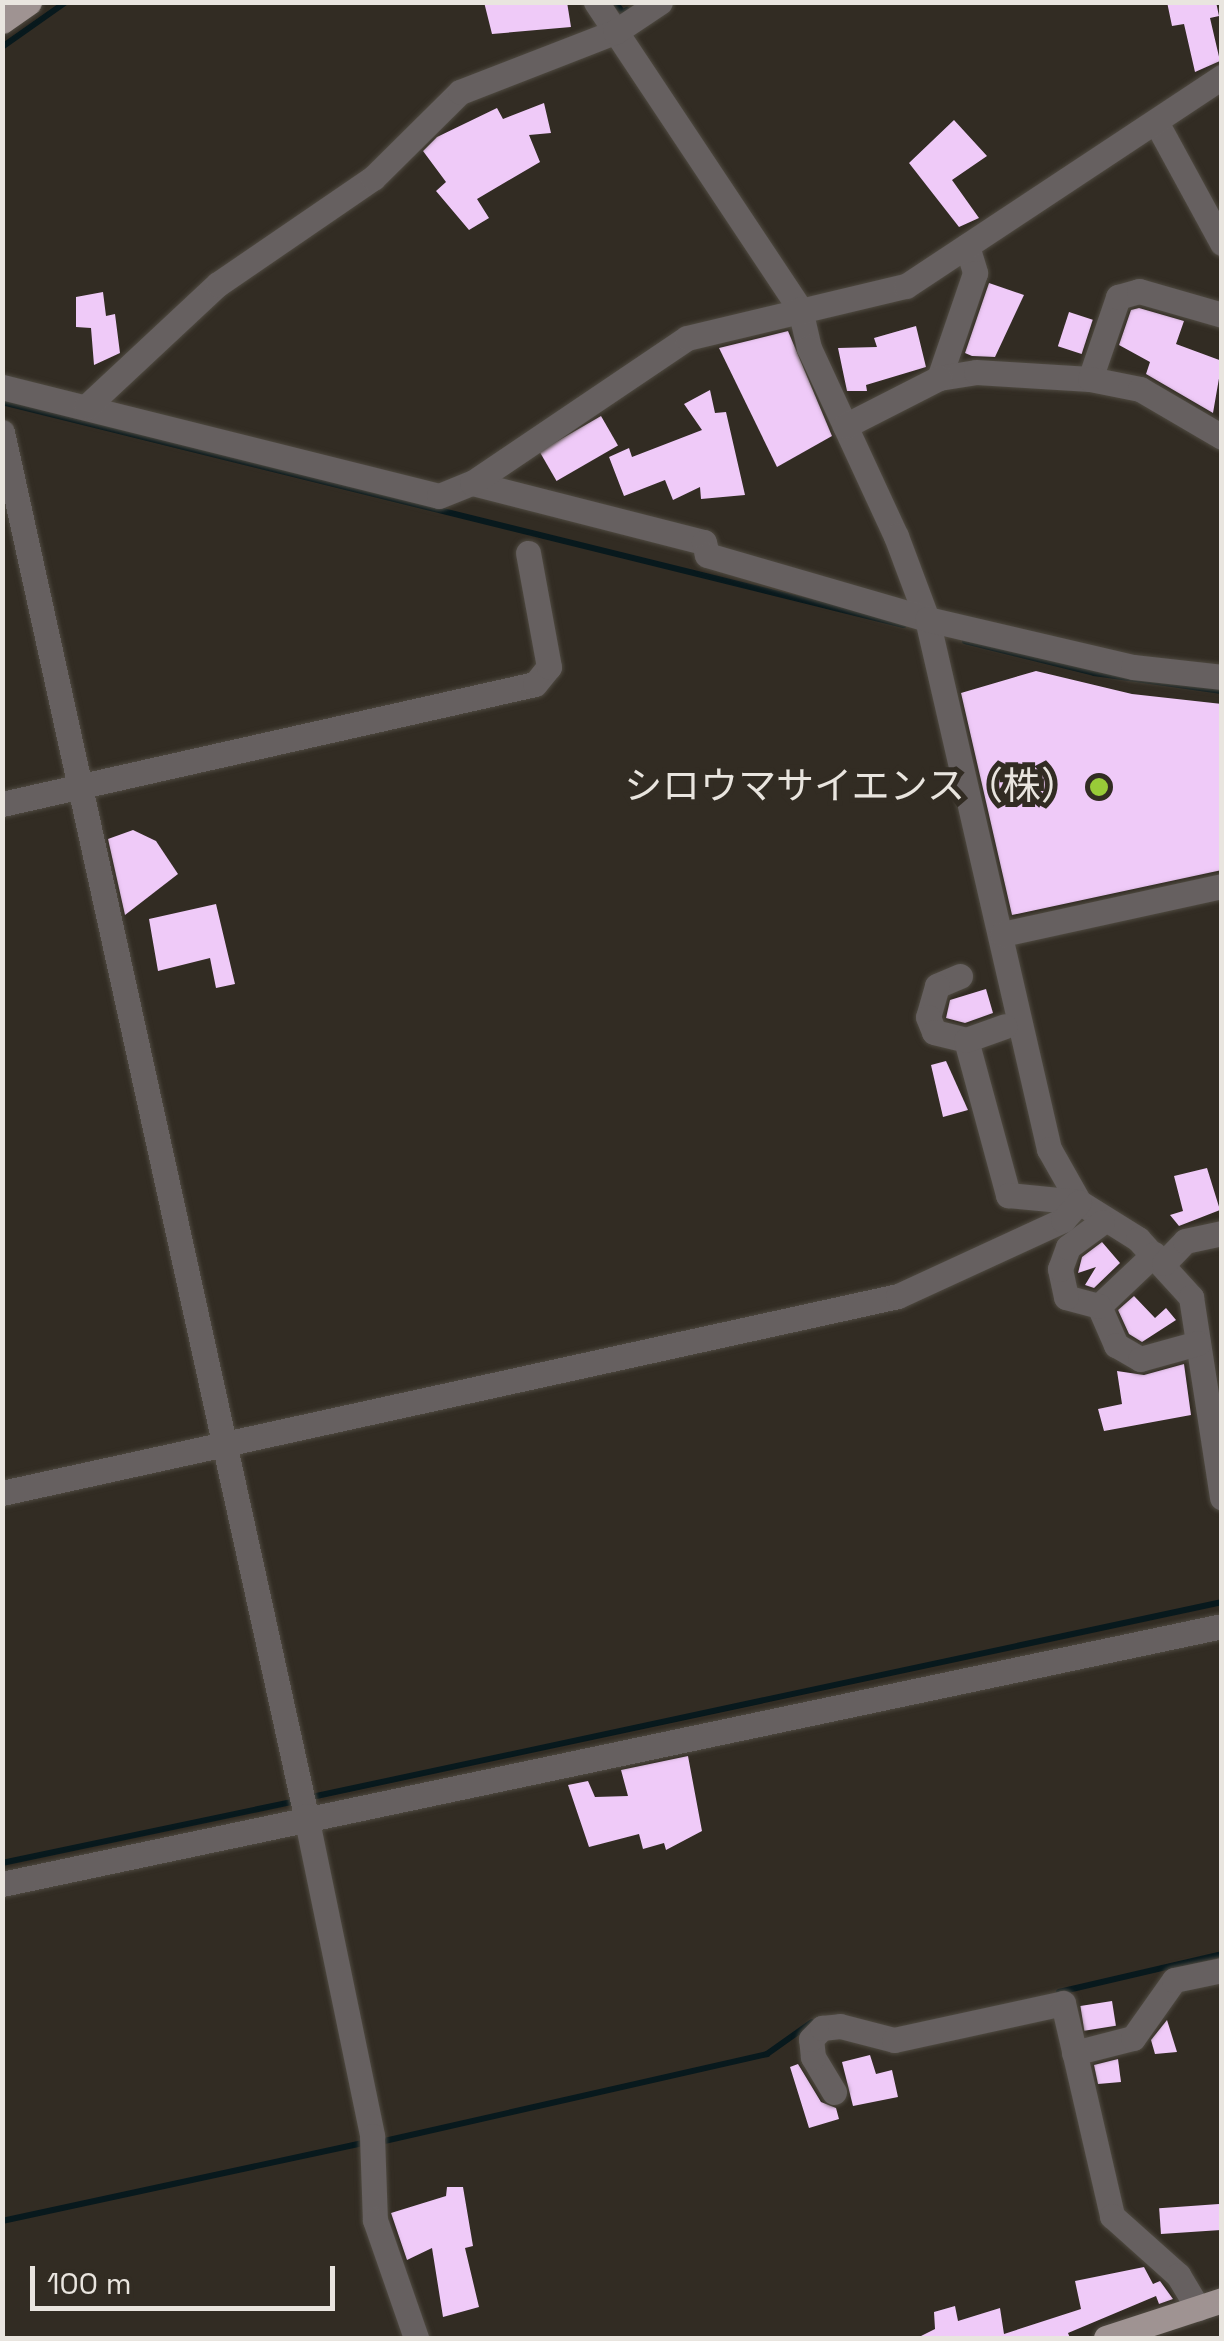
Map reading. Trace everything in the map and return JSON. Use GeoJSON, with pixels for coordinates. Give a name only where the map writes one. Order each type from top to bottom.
{"type":"FeatureCollection","features":[{"type":"Feature","properties":{"kind":"main road"},"geometry":{"type":"LineString","coordinates":[[2,20],[28,2]]}},
{"type":"Feature","properties":{"kind":"main road"},"geometry":{"type":"LineString","coordinates":[[1106,2338],[1210,2304]]}},
{"type":"Feature","properties":{"kind":"street"},"geometry":{"type":"LineString","coordinates":[[596,2],[800,309],[809,348],[927,619],[1049,1149],[1079,1202],[1102,1222],[1159,1258],[1191,1298],[1222,1498]]}},
{"type":"Feature","properties":{"kind":"street"},"geometry":{"type":"LineString","coordinates":[[86,407],[218,284],[374,178],[460,92],[615,32],[660,2]]}},
{"type":"Feature","properties":{"kind":"street"},"geometry":{"type":"LineString","coordinates":[[2,387],[438,496],[472,483],[688,338],[906,286],[1222,76]]}},
{"type":"Feature","properties":{"kind":"street"},"geometry":{"type":"LineString","coordinates":[[1156,122],[1222,243]]}},
{"type":"Feature","properties":{"kind":"street"},"geometry":{"type":"LineString","coordinates":[[939,378],[974,274],[967,246]]}},
{"type":"Feature","properties":{"kind":"street"},"geometry":{"type":"LineString","coordinates":[[1090,379],[1118,298],[1139,291],[1222,316]]}},
{"type":"Feature","properties":{"kind":"street"},"geometry":{"type":"LineString","coordinates":[[845,426],[939,378],[976,372],[1090,379],[1140,389],[1222,436]]}},
{"type":"Feature","properties":{"kind":"street"},"geometry":{"type":"LineString","coordinates":[[2,432],[84,787],[306,1816],[372,2136],[376,2220],[416,2338]]}},
{"type":"Feature","properties":{"kind":"street"},"geometry":{"type":"LineString","coordinates":[[472,483],[704,542],[707,555],[927,619],[1134,667],[1222,678]]}},
{"type":"Feature","properties":{"kind":"street"},"geometry":{"type":"LineString","coordinates":[[2,804],[534,684],[549,667],[528,553]]}},
{"type":"Feature","properties":{"kind":"street"},"geometry":{"type":"LineString","coordinates":[[1002,934],[1222,886]]}},
{"type":"Feature","properties":{"kind":"street"},"geometry":{"type":"LineString","coordinates":[[960,976],[937,986],[928,1017],[934,1032],[966,1040],[1004,1026]]}},
{"type":"Feature","properties":{"kind":"street"},"geometry":{"type":"LineString","coordinates":[[966,1040],[1008,1196],[1079,1202]]}},
{"type":"Feature","properties":{"kind":"street"},"geometry":{"type":"LineString","coordinates":[[2,1493],[898,1296],[1063,1220],[1079,1202]]}},
{"type":"Feature","properties":{"kind":"street"},"geometry":{"type":"LineString","coordinates":[[1102,1222],[1068,1248],[1060,1269],[1066,1297],[1099,1306],[1126,1356],[1140,1359],[1198,1343]]}},
{"type":"Feature","properties":{"kind":"street"},"geometry":{"type":"LineString","coordinates":[[1099,1306],[1184,1241],[1222,1233]]}},
{"type":"Feature","properties":{"kind":"street"},"geometry":{"type":"LineString","coordinates":[[2,1884],[306,1816],[1222,1626]]}},
{"type":"Feature","properties":{"kind":"street"},"geometry":{"type":"LineString","coordinates":[[1074,2052],[1133,2038],[1174,1980],[1222,1970]]}},
{"type":"Feature","properties":{"kind":"street"},"geometry":{"type":"LineString","coordinates":[[834,2092],[813,2058],[811,2039],[822,2028],[840,2026],[894,2040],[1062,2003],[1112,2216],[1210,2304]]}},
{"type":"Feature","properties":{"kind":"building"},"geometry":{"type":"Polygon","coordinates":[[[484,2],[567,2],[571,27],[492,34],[484,2]]]}},
{"type":"Feature","properties":{"kind":"building"},"geometry":{"type":"Polygon","coordinates":[[[1167,2],[1216,2],[1219,16],[1210,18],[1220,61],[1195,72],[1184,24],[1172,26],[1167,2]]]}},
{"type":"Feature","properties":{"kind":"building"},"geometry":{"type":"Polygon","coordinates":[[[544,103],[551,133],[529,135],[540,162],[477,199],[489,218],[469,230],[436,191],[446,182],[423,151],[437,137],[497,108],[503,119],[544,103]]]}},
{"type":"Feature","properties":{"kind":"building"},"geometry":{"type":"Polygon","coordinates":[[[954,120],[987,156],[952,180],[979,218],[959,227],[909,163],[954,120]]]}},
{"type":"Feature","properties":{"kind":"building"},"geometry":{"type":"Polygon","coordinates":[[[989,283],[1024,295],[995,357],[972,356],[965,353],[989,283]]]}},
{"type":"Feature","properties":{"kind":"building"},"geometry":{"type":"Polygon","coordinates":[[[103,292],[106,316],[115,314],[120,353],[94,365],[91,328],[76,327],[76,297],[103,292]]]}},
{"type":"Feature","properties":{"kind":"building"},"geometry":{"type":"Polygon","coordinates":[[[1139,308],[1184,321],[1176,344],[1222,361],[1213,413],[1146,374],[1150,362],[1119,345],[1131,310],[1139,308]]]}},
{"type":"Feature","properties":{"kind":"building"},"geometry":{"type":"Polygon","coordinates":[[[1069,312],[1093,320],[1082,354],[1058,346],[1069,312]]]}},
{"type":"Feature","properties":{"kind":"building"},"geometry":{"type":"Polygon","coordinates":[[[916,326],[926,367],[866,385],[867,391],[847,391],[838,348],[877,347],[874,338],[916,326]]]}},
{"type":"Feature","properties":{"kind":"building"},"geometry":{"type":"Polygon","coordinates":[[[788,331],[832,436],[777,467],[719,348],[788,331]]]}},
{"type":"Feature","properties":{"kind":"building"},"geometry":{"type":"Polygon","coordinates":[[[710,390],[715,413],[726,412],[745,495],[701,499],[700,487],[673,500],[665,480],[624,496],[609,457],[629,448],[632,457],[702,430],[684,404],[710,390]]]}},
{"type":"Feature","properties":{"kind":"building"},"geometry":{"type":"Polygon","coordinates":[[[601,416],[618,445],[557,481],[540,452],[601,416]]]}},
{"type":"Feature","properties":{"kind":"building","name":"シロウマサイエンス（株）"},"geometry":{"type":"Polygon","coordinates":[[[1036,671],[1132,694],[1222,704],[1222,870],[1012,915],[961,693],[1036,671]]]}},
{"type":"Feature","properties":{"kind":"building"},"geometry":{"type":"Polygon","coordinates":[[[133,830],[156,841],[178,874],[125,915],[108,839],[133,830]]]}},
{"type":"Feature","properties":{"kind":"building"},"geometry":{"type":"Polygon","coordinates":[[[216,904],[235,984],[216,988],[210,958],[158,971],[149,919],[216,904]]]}},
{"type":"Feature","properties":{"kind":"building"},"geometry":{"type":"Polygon","coordinates":[[[986,989],[993,1013],[965,1023],[946,1018],[950,1000],[986,989]]]}},
{"type":"Feature","properties":{"kind":"building"},"geometry":{"type":"Polygon","coordinates":[[[946,1061],[968,1110],[943,1117],[931,1065],[946,1061]]]}},
{"type":"Feature","properties":{"kind":"building"},"geometry":{"type":"Polygon","coordinates":[[[1207,1168],[1220,1210],[1179,1226],[1170,1215],[1183,1211],[1174,1176],[1207,1168]]]}},
{"type":"Feature","properties":{"kind":"building"},"geometry":{"type":"Polygon","coordinates":[[[1102,1242],[1120,1263],[1094,1288],[1085,1285],[1096,1267],[1078,1273],[1082,1257],[1102,1242]]]}},
{"type":"Feature","properties":{"kind":"building"},"geometry":{"type":"Polygon","coordinates":[[[1134,1296],[1155,1318],[1166,1308],[1176,1320],[1142,1342],[1129,1334],[1118,1310],[1134,1296]]]}},
{"type":"Feature","properties":{"kind":"building"},"geometry":{"type":"Polygon","coordinates":[[[1184,1364],[1191,1415],[1104,1431],[1098,1409],[1122,1404],[1117,1371],[1144,1375],[1184,1364]]]}},
{"type":"Feature","properties":{"kind":"building"},"geometry":{"type":"Polygon","coordinates":[[[688,1756],[702,1831],[666,1850],[664,1843],[643,1849],[639,1834],[589,1847],[568,1785],[588,1781],[595,1797],[628,1796],[621,1770],[688,1756]]]}},
{"type":"Feature","properties":{"kind":"building"},"geometry":{"type":"Polygon","coordinates":[[[1112,2001],[1116,2026],[1084,2031],[1080,2006],[1112,2001]]]}},
{"type":"Feature","properties":{"kind":"building"},"geometry":{"type":"Polygon","coordinates":[[[1167,2020],[1177,2052],[1155,2054],[1151,2040],[1167,2020]]]}},
{"type":"Feature","properties":{"kind":"building"},"geometry":{"type":"Polygon","coordinates":[[[870,2055],[876,2074],[892,2070],[898,2097],[853,2106],[842,2062],[870,2055]]]}},
{"type":"Feature","properties":{"kind":"building"},"geometry":{"type":"Polygon","coordinates":[[[1118,2059],[1121,2082],[1098,2084],[1094,2065],[1118,2059]]]}},
{"type":"Feature","properties":{"kind":"building"},"geometry":{"type":"Polygon","coordinates":[[[798,2064],[821,2102],[836,2108],[839,2119],[809,2128],[790,2067],[798,2064]]]}},
{"type":"Feature","properties":{"kind":"building"},"geometry":{"type":"Polygon","coordinates":[[[447,2187],[463,2187],[473,2246],[465,2248],[479,2307],[443,2317],[432,2248],[407,2260],[391,2213],[446,2196],[447,2187]]]}},
{"type":"Feature","properties":{"kind":"building"},"geometry":{"type":"Polygon","coordinates":[[[1219,2204],[1221,2230],[1161,2234],[1159,2208],[1219,2204]]]}},
{"type":"Feature","properties":{"kind":"building"},"geometry":{"type":"Polygon","coordinates":[[[1144,2267],[1153,2284],[1160,2281],[1173,2299],[1159,2304],[1156,2296],[1068,2333],[1070,2338],[917,2338],[935,2329],[934,2312],[955,2306],[958,2321],[1000,2308],[1004,2334],[1081,2309],[1075,2281],[1144,2267]]]}},
{"type":"Feature","properties":{"kind":"waterway"},"geometry":{"type":"LineString","coordinates":[[2,47],[66,2]]}},
{"type":"Feature","properties":{"kind":"waterway"},"geometry":{"type":"LineString","coordinates":[[615,2],[623,13],[627,10]]}},
{"type":"Feature","properties":{"kind":"waterway"},"geometry":{"type":"LineString","coordinates":[[2,402],[904,625]]}},
{"type":"Feature","properties":{"kind":"waterway"},"geometry":{"type":"LineString","coordinates":[[965,641],[1094,673],[1222,691]]}},
{"type":"Feature","properties":{"kind":"waterway"},"geometry":{"type":"LineString","coordinates":[[307,1798],[1222,1602]]}},
{"type":"Feature","properties":{"kind":"waterway"},"geometry":{"type":"LineString","coordinates":[[2,1863],[295,1801]]}},
{"type":"Feature","properties":{"kind":"waterway"},"geometry":{"type":"LineString","coordinates":[[1059,1992],[1222,1954]]}},
{"type":"Feature","properties":{"kind":"waterway"},"geometry":{"type":"LineString","coordinates":[[380,2142],[767,2054],[812,2022]]}},
{"type":"Feature","properties":{"kind":"waterway"},"geometry":{"type":"LineString","coordinates":[[2,2221],[368,2142]]}},
{"type":"Feature","properties":{"kind":"place","name":"シロウマサイエンス（株）"},"geometry":{"type":"Point","coordinates":[1099,787]}}]}
